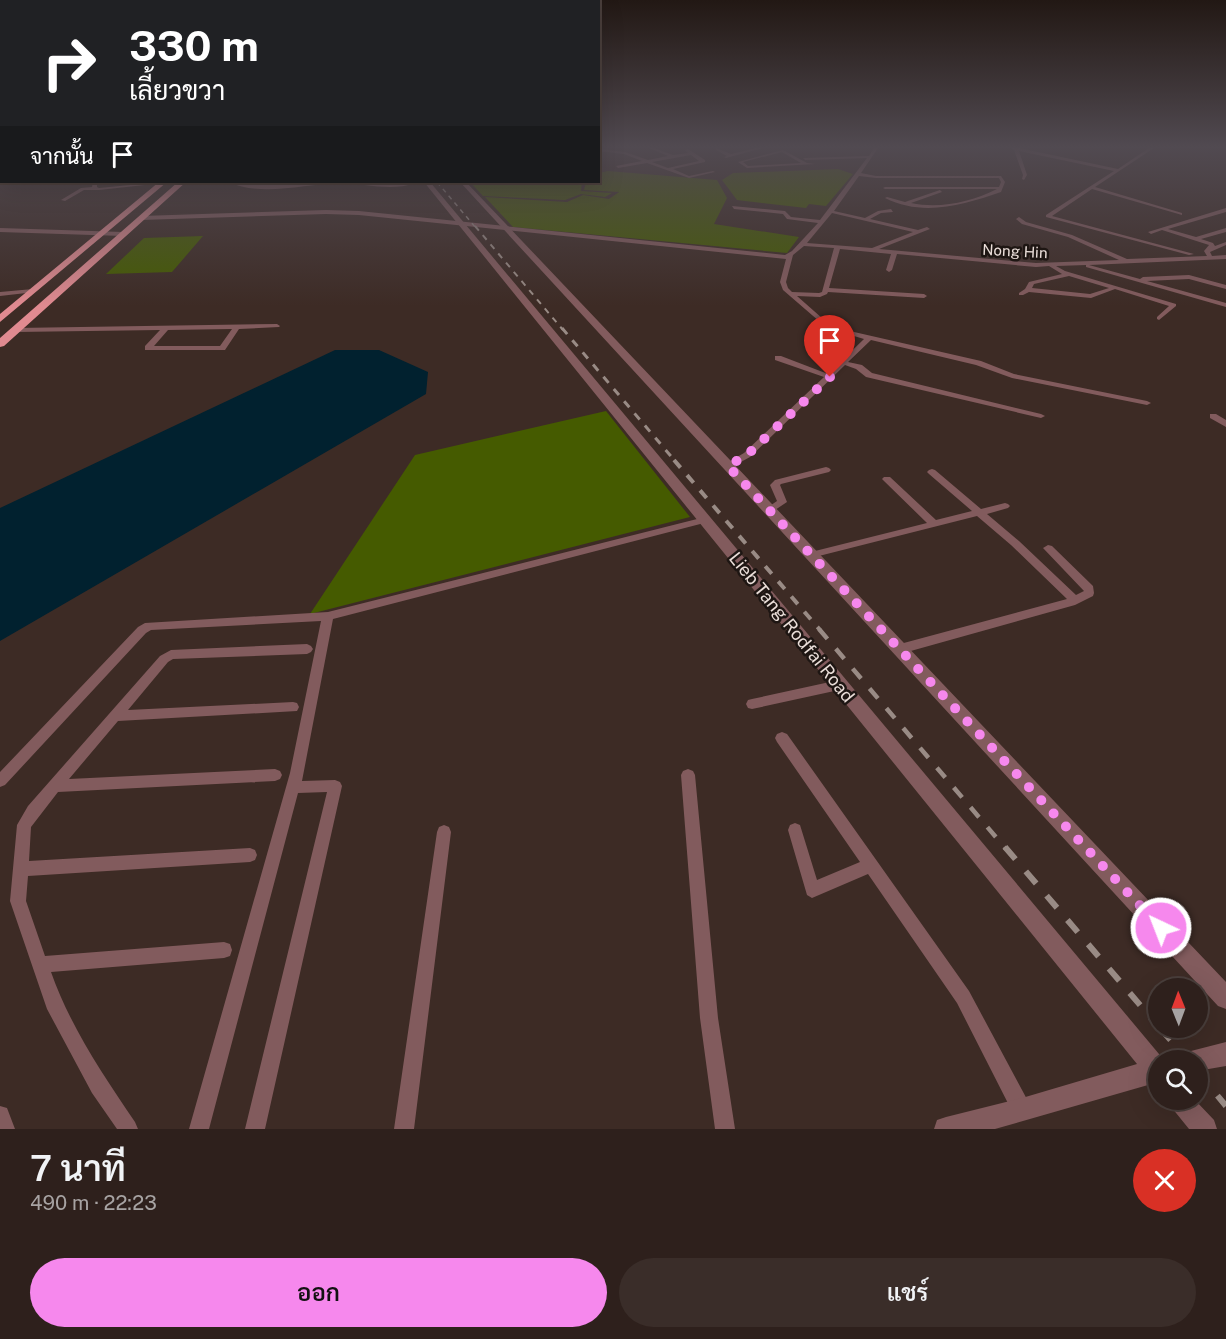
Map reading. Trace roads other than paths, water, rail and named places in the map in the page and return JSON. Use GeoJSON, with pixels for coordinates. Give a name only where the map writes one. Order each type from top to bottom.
{"type":"FeatureCollection","features":[{"type":"Feature","properties":{"kind":"highway"},"geometry":{"type":"LineString","coordinates":[[0,320],[140,201]]}},
{"type":"Feature","properties":{"kind":"highway"},"geometry":{"type":"LineString","coordinates":[[0,344],[160,201]]}},
{"type":"Feature","properties":{"kind":"street","name":"Lieb Tang Rodfai Road"},"geometry":{"type":"LineString","coordinates":[[438,201],[462,224],[1148,1060]]}},
{"type":"Feature","properties":{"kind":"street"},"geometry":{"type":"LineString","coordinates":[[480,201],[1226,998]]}},
{"type":"Feature","properties":{"kind":"street"},"geometry":{"type":"LineString","coordinates":[[837,201],[804,244],[790,256],[783,282],[784,289],[789,294],[829,327],[868,339],[978,363],[1012,376],[1147,403]]}},
{"type":"Feature","properties":{"kind":"street"},"geometry":{"type":"LineString","coordinates":[[897,201],[926,207],[950,208],[972,201]]}},
{"type":"Feature","properties":{"kind":"street"},"geometry":{"type":"LineString","coordinates":[[906,203],[913,201]]}},
{"type":"Feature","properties":{"kind":"street"},"geometry":{"type":"LineString","coordinates":[[1073,201],[1048,216],[1207,254],[1225,243]]}},
{"type":"Feature","properties":{"kind":"street"},"geometry":{"type":"LineString","coordinates":[[1135,201],[1180,214]]}},
{"type":"Feature","properties":{"kind":"street"},"geometry":{"type":"LineString","coordinates":[[734,207],[785,213],[789,218]]}},
{"type":"Feature","properties":{"kind":"street"},"geometry":{"type":"LineString","coordinates":[[1151,232],[1226,210]]}},
{"type":"Feature","properties":{"kind":"street"},"geometry":{"type":"LineString","coordinates":[[829,211],[918,232]]}},
{"type":"Feature","properties":{"kind":"street"},"geometry":{"type":"LineString","coordinates":[[865,220],[891,211]]}},
{"type":"Feature","properties":{"kind":"street"},"geometry":{"type":"LineString","coordinates":[[141,218],[326,212],[790,256]]}},
{"type":"Feature","properties":{"kind":"street"},"geometry":{"type":"LineString","coordinates":[[752,215],[820,222]]}},
{"type":"Feature","properties":{"kind":"street"},"geometry":{"type":"LineString","coordinates":[[1019,219],[1024,223],[1078,239],[1127,261]]}},
{"type":"Feature","properties":{"kind":"street"},"geometry":{"type":"LineString","coordinates":[[871,251],[927,229]]}},
{"type":"Feature","properties":{"kind":"street"},"geometry":{"type":"LineString","coordinates":[[1163,229],[1195,239],[1207,254]]}},
{"type":"Feature","properties":{"kind":"street"},"geometry":{"type":"LineString","coordinates":[[0,230],[123,234]]}},
{"type":"Feature","properties":{"kind":"street"},"geometry":{"type":"LineString","coordinates":[[1185,242],[1226,230]]}},
{"type":"Feature","properties":{"kind":"street","name":"Nong Hin"},"geometry":{"type":"LineString","coordinates":[[804,244],[1000,263],[1049,265],[1207,254],[1226,257]]}},
{"type":"Feature","properties":{"kind":"street"},"geometry":{"type":"LineString","coordinates":[[826,291],[837,248]]}},
{"type":"Feature","properties":{"kind":"street"},"geometry":{"type":"LineString","coordinates":[[889,270],[894,253]]}},
{"type":"Feature","properties":{"kind":"street"},"geometry":{"type":"LineString","coordinates":[[1083,264],[1226,305]]}},
{"type":"Feature","properties":{"kind":"street"},"geometry":{"type":"LineString","coordinates":[[1049,265],[1068,274],[1174,305],[1159,318]]}},
{"type":"Feature","properties":{"kind":"street"},"geometry":{"type":"LineString","coordinates":[[1021,294],[1028,290],[1034,282],[1068,274]]}},
{"type":"Feature","properties":{"kind":"street"},"geometry":{"type":"LineString","coordinates":[[1134,279],[1189,277],[1226,287]]}},
{"type":"Feature","properties":{"kind":"street"},"geometry":{"type":"LineString","coordinates":[[1028,290],[1091,296],[1116,288]]}},
{"type":"Feature","properties":{"kind":"street"},"geometry":{"type":"LineString","coordinates":[[0,294],[33,291]]}},
{"type":"Feature","properties":{"kind":"street"},"geometry":{"type":"LineString","coordinates":[[789,294],[820,295],[826,291],[924,296]]}},
{"type":"Feature","properties":{"kind":"street"},"geometry":{"type":"LineString","coordinates":[[16,330],[278,326]]}},
{"type":"Feature","properties":{"kind":"street"},"geometry":{"type":"LineString","coordinates":[[166,328],[148,348],[222,348],[237,327]]}},
{"type":"Feature","properties":{"kind":"street"},"geometry":{"type":"LineString","coordinates":[[728,466],[747,455],[868,339]]}},
{"type":"Feature","properties":{"kind":"street"},"geometry":{"type":"LineString","coordinates":[[778,358],[830,377]]}},
{"type":"Feature","properties":{"kind":"street"},"geometry":{"type":"LineString","coordinates":[[844,363],[859,367],[869,375],[1041,416]]}},
{"type":"Feature","properties":{"kind":"street"},"geometry":{"type":"LineString","coordinates":[[1213,416],[1226,424]]}},
{"type":"Feature","properties":{"kind":"street"},"geometry":{"type":"LineString","coordinates":[[769,510],[782,501],[775,485],[778,482],[826,470]]}},
{"type":"Feature","properties":{"kind":"street"},"geometry":{"type":"LineString","coordinates":[[932,472],[980,512],[1075,601]]}},
{"type":"Feature","properties":{"kind":"street"},"geometry":{"type":"LineString","coordinates":[[888,479],[933,523]]}},
{"type":"Feature","properties":{"kind":"street"},"geometry":{"type":"LineString","coordinates":[[811,555],[1005,506]]}},
{"type":"Feature","properties":{"kind":"street"},"geometry":{"type":"LineString","coordinates":[[0,781],[142,630],[157,625],[327,616],[705,520]]}},
{"type":"Feature","properties":{"kind":"street"},"geometry":{"type":"LineString","coordinates":[[900,649],[1075,601],[1089,593],[1089,589],[1048,548]]}},
{"type":"Feature","properties":{"kind":"street"},"geometry":{"type":"LineString","coordinates":[[199,1129],[293,787],[327,616]]}},
{"type":"Feature","properties":{"kind":"street"},"geometry":{"type":"LineString","coordinates":[[128,1129],[99,1086],[53,1003],[39,965],[18,901],[24,825],[54,786],[164,659],[171,655],[307,649]]}},
{"type":"Feature","properties":{"kind":"street"},"geometry":{"type":"LineString","coordinates":[[752,704],[839,685]]}},
{"type":"Feature","properties":{"kind":"street"},"geometry":{"type":"LineString","coordinates":[[116,716],[293,707]]}},
{"type":"Feature","properties":{"kind":"street"},"geometry":{"type":"LineString","coordinates":[[782,738],[971,1010],[1022,1110]]}},
{"type":"Feature","properties":{"kind":"street"},"geometry":{"type":"LineString","coordinates":[[54,786],[275,775]]}},
{"type":"Feature","properties":{"kind":"street"},"geometry":{"type":"LineString","coordinates":[[688,775],[709,1018],[725,1129]]}},
{"type":"Feature","properties":{"kind":"street"},"geometry":{"type":"LineString","coordinates":[[255,1129],[335,786],[293,787]]}},
{"type":"Feature","properties":{"kind":"street"},"geometry":{"type":"LineString","coordinates":[[795,830],[813,891],[871,865]]}},
{"type":"Feature","properties":{"kind":"street"},"geometry":{"type":"LineString","coordinates":[[404,1129],[444,831]]}},
{"type":"Feature","properties":{"kind":"street"},"geometry":{"type":"LineString","coordinates":[[20,869],[250,855]]}},
{"type":"Feature","properties":{"kind":"street"},"geometry":{"type":"LineString","coordinates":[[39,965],[224,950]]}},
{"type":"Feature","properties":{"kind":"street"},"geometry":{"type":"LineString","coordinates":[[1208,1057],[1226,1054]]}},
{"type":"Feature","properties":{"kind":"street"},"geometry":{"type":"LineString","coordinates":[[946,1129],[1148,1074]]}},
{"type":"Feature","properties":{"kind":"street"},"geometry":{"type":"LineString","coordinates":[[1189,1110],[1205,1129]]}},
{"type":"Feature","properties":{"kind":"street"},"geometry":{"type":"LineString","coordinates":[[0,1115],[5,1129]]}},
{"type":"Feature","properties":{"kind":"water"},"geometry":{"type":"Polygon","coordinates":[[[335,350],[379,350],[428,372],[426,394],[0,641],[0,508],[335,350]]]}},
{"type":"Feature","properties":{"kind":"railway"},"geometry":{"type":"LineString","coordinates":[[453,201],[476,228]]}},
{"type":"Feature","properties":{"kind":"railway"},"geometry":{"type":"LineString","coordinates":[[475,226],[563,330]]}},
{"type":"Feature","properties":{"kind":"railway"},"geometry":{"type":"LineString","coordinates":[[562,328],[675,461]]}},
{"type":"Feature","properties":{"kind":"railway"},"geometry":{"type":"LineString","coordinates":[[674,460],[820,630]]}},
{"type":"Feature","properties":{"kind":"railway"},"geometry":{"type":"LineString","coordinates":[[819,629],[1006,849]]}},
{"type":"Feature","properties":{"kind":"railway"},"geometry":{"type":"LineString","coordinates":[[1005,847],[1148,1014]]}},
{"type":"Feature","properties":{"kind":"railway"},"geometry":{"type":"LineString","coordinates":[[1169,1038],[1179,1050]]}},
{"type":"Feature","properties":{"kind":"railway"},"geometry":{"type":"LineString","coordinates":[[1208,1084],[1226,1106]]}}]}
